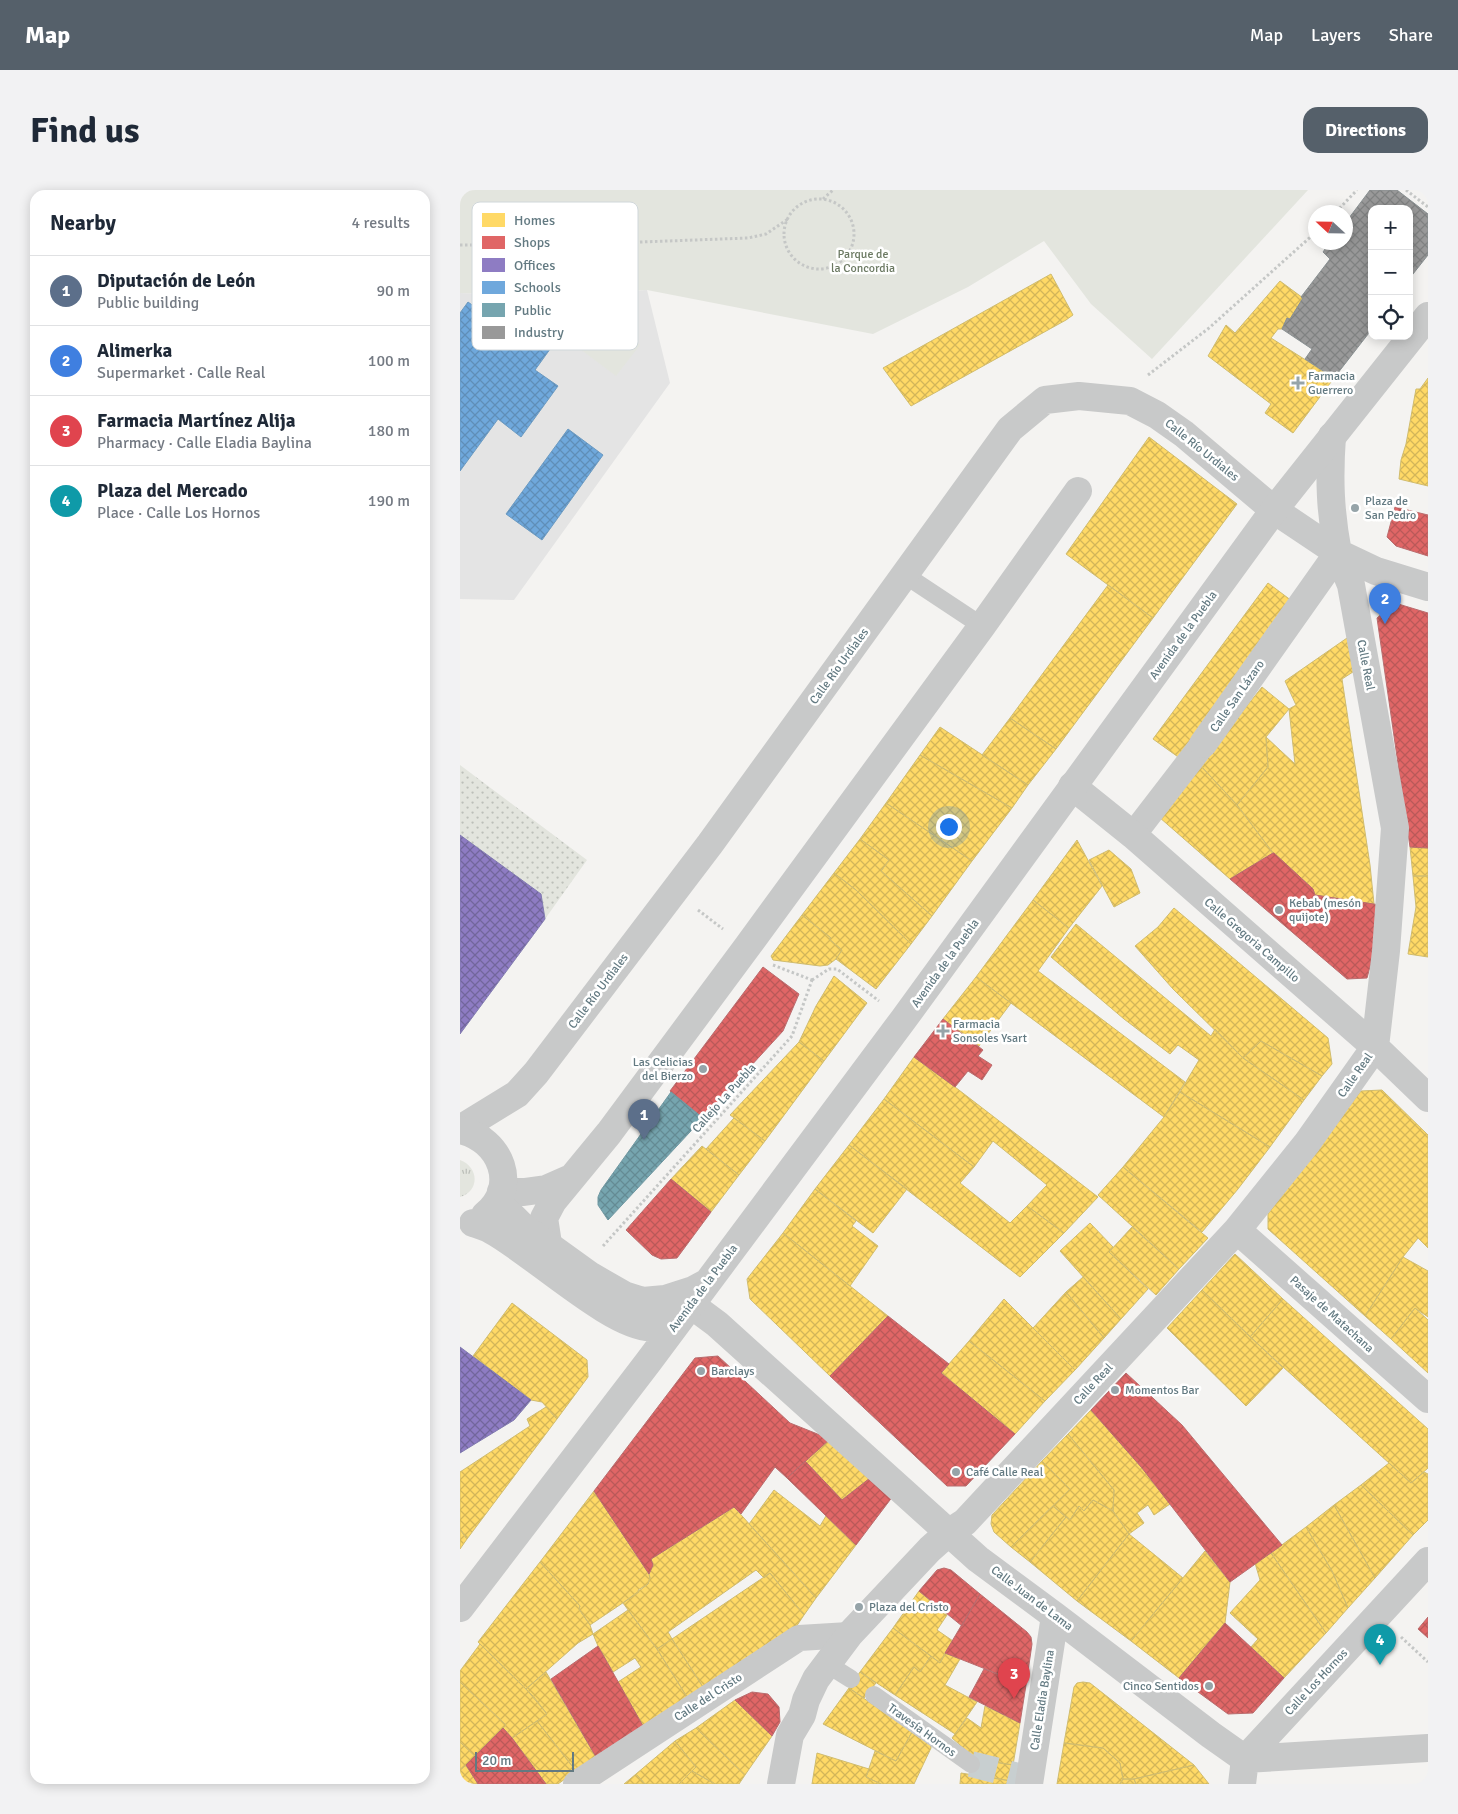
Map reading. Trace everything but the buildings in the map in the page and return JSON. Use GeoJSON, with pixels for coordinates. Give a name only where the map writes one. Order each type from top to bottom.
{"type":"FeatureCollection","features":[{"type":"Feature","properties":{"kind":"street","name":"Avenida de la Puebla"},"geometry":{"type":"LineString","coordinates":[[460,1608],[649,1361],[903,1020],[1274,510],[1428,316]]}},
{"type":"Feature","properties":{"kind":"street","name":"Calle Río Urdiales"},"geometry":{"type":"LineString","coordinates":[[460,1130],[518,1094],[536,1073],[674,892],[1010,429],[1045,400],[1079,396],[1130,401],[1157,415],[1184,434],[1274,510]]}},
{"type":"Feature","properties":{"kind":"street"},"geometry":{"type":"LineString","coordinates":[[1332,436],[1329,482],[1333,526],[1338,553]]}},
{"type":"Feature","properties":{"kind":"street"},"geometry":{"type":"LineString","coordinates":[[548,1244],[544,1218],[552,1201],[573,1178],[609,1132],[982,626],[1078,491]]}},
{"type":"Feature","properties":{"kind":"street"},"geometry":{"type":"LineString","coordinates":[[1274,510],[1338,553],[1376,571],[1428,587]]}},
{"type":"Feature","properties":{"kind":"street","name":"Calle San Lázaro"},"geometry":{"type":"LineString","coordinates":[[1133,835],[1203,744],[1338,553]]}},
{"type":"Feature","properties":{"kind":"street","name":"Calle Real"},"geometry":{"type":"LineString","coordinates":[[948,1533],[965,1522],[1237,1230],[1307,1143],[1375,1047],[1386,951],[1395,828],[1351,585],[1338,553]]}},
{"type":"Feature","properties":{"kind":"street","name":"Calle Gregoria Campillo"},"geometry":{"type":"LineString","coordinates":[[1072,786],[1133,835],[1375,1047],[1428,1098]]}},
{"type":"Feature","properties":{"kind":"street"},"geometry":{"type":"LineString","coordinates":[[460,1130],[477,1136],[488,1143],[502,1166],[503,1179],[500,1197],[490,1211],[466,1225]]}},
{"type":"Feature","properties":{"kind":"street"},"geometry":{"type":"LineString","coordinates":[[500,1197],[546,1189],[573,1178]]}},
{"type":"Feature","properties":{"kind":"street"},"geometry":{"type":"LineString","coordinates":[[500,1197],[523,1227],[582,1270],[617,1292],[643,1301],[664,1299],[693,1290],[707,1282]]}},
{"type":"Feature","properties":{"kind":"street"},"geometry":{"type":"LineString","coordinates":[[466,1225],[489,1228],[512,1242],[596,1305],[630,1324],[652,1328],[685,1312]]}},
{"type":"Feature","properties":{"kind":"street","name":"Pasaje de Matachana"},"geometry":{"type":"LineString","coordinates":[[1237,1230],[1428,1399]]}},
{"type":"Feature","properties":{"kind":"street","name":"Calle Juan de Lama"},"geometry":{"type":"LineString","coordinates":[[685,1312],[717,1324],[948,1533],[1211,1736],[1244,1772]]}},
{"type":"Feature","properties":{"kind":"street"},"geometry":{"type":"LineString","coordinates":[[781,1784],[790,1735],[802,1715],[806,1700],[816,1679],[849,1634],[930,1549],[948,1533]]}},
{"type":"Feature","properties":{"kind":"street","name":"Calle Los Hornos"},"geometry":{"type":"LineString","coordinates":[[1244,1772],[1428,1561]]}},
{"type":"Feature","properties":{"kind":"street","name":"Calle Eladia Baylina"},"geometry":{"type":"LineString","coordinates":[[1029,1784],[1056,1616]]}},
{"type":"Feature","properties":{"kind":"street","name":"Calle del Cristo"},"geometry":{"type":"LineString","coordinates":[[576,1784],[799,1638],[849,1634]]}},
{"type":"Feature","properties":{"kind":"street"},"geometry":{"type":"LineString","coordinates":[[1244,1772],[1428,1748]]}},
{"type":"Feature","properties":{"kind":"lane"},"geometry":{"type":"LineString","coordinates":[[905,575],[982,626]]}},
{"type":"Feature","properties":{"kind":"lane"},"geometry":{"type":"LineString","coordinates":[[828,1664],[851,1679]]}},
{"type":"Feature","properties":{"kind":"lane","name":"Travesía Hornos"},"geometry":{"type":"LineString","coordinates":[[874,1695],[971,1764]]}},
{"type":"Feature","properties":{"kind":"path"},"geometry":{"type":"LineString","coordinates":[[823,199],[833,190]]}},
{"type":"Feature","properties":{"kind":"path"},"geometry":{"type":"LineString","coordinates":[[1343,205],[1358,190]]}},
{"type":"Feature","properties":{"kind":"path"},"geometry":{"type":"LineString","coordinates":[[1406,190],[1428,207]]}},
{"type":"Feature","properties":{"kind":"path"},"geometry":{"type":"LineString","coordinates":[[823,199],[837,203],[846,211],[854,232],[853,243],[848,254],[840,262],[830,267],[819,269],[798,261],[790,252],[786,242],[785,230],[788,219],[794,209],[804,202],[823,199]]}},
{"type":"Feature","properties":{"kind":"path"},"geometry":{"type":"LineString","coordinates":[[638,242],[748,238],[766,234],[788,219]]}},
{"type":"Feature","properties":{"kind":"path"},"geometry":{"type":"LineString","coordinates":[[1148,375],[1209,328],[1308,239]]}},
{"type":"Feature","properties":{"kind":"path"},"geometry":{"type":"LineString","coordinates":[[674,892],[767,962],[812,980],[829,969],[837,969],[903,1020]]}},
{"type":"Feature","properties":{"kind":"path","name":"Callejo La Puebla"},"geometry":{"type":"LineString","coordinates":[[582,1270],[792,1036],[812,980]]}},
{"type":"Feature","properties":{"kind":"path"},"geometry":{"type":"LineString","coordinates":[[1378,1617],[1428,1662]]}},
{"type":"Feature","properties":{"kind":"shaded area"},"geometry":{"type":"Polygon","coordinates":[[[647,290],[670,383],[514,600],[460,599],[460,293],[472,293],[472,350],[638,350],[638,291],[647,290]]]}},
{"type":"Feature","properties":{"kind":"green space","name":"Parque de la Concordia"},"geometry":{"type":"Polygon","coordinates":[[[460,190],[1308,190],[1152,359],[1091,304],[1044,241],[968,287],[873,334],[647,290],[638,291],[638,202],[472,202],[472,293],[460,293],[460,190]]]}},
{"type":"Feature","properties":{"kind":"green space"},"geometry":{"type":"Polygon","coordinates":[[[581,350],[636,350],[616,376],[581,350]]]}},
{"type":"Feature","properties":{"kind":"green space"},"geometry":{"type":"Polygon","coordinates":[[[460,765],[587,860],[545,919],[540,894],[460,835],[460,765]]]}},
{"type":"Feature","properties":{"kind":"green space"},"geometry":{"type":"Polygon","coordinates":[[[460,1160],[471,1168],[475,1179],[471,1190],[460,1197],[460,1160]]]}},
{"type":"Feature","properties":{"kind":"tunnel"},"geometry":{"type":"LineString","coordinates":[[971,1764],[1030,1779]]}},
{"type":"Feature","properties":{"kind":"place","name":"Farmacia Guerrero"},"geometry":{"type":"Point","coordinates":[1298,383]}},
{"type":"Feature","properties":{"kind":"place","name":"Plaza de San Pedro"},"geometry":{"type":"Point","coordinates":[1355,508]}},
{"type":"Feature","properties":{"kind":"place","name":"Alimerka"},"geometry":{"type":"Point","coordinates":[1385,624]}},
{"type":"Feature","properties":{"kind":"place","name":"Kebab (mesón quijote)"},"geometry":{"type":"Point","coordinates":[1279,910]}},
{"type":"Feature","properties":{"kind":"place","name":"Farmacia Sonsoles Ysart"},"geometry":{"type":"Point","coordinates":[943,1031]}},
{"type":"Feature","properties":{"kind":"place","name":"Las Celicias del Bierzo"},"geometry":{"type":"Point","coordinates":[703,1069]}},
{"type":"Feature","properties":{"kind":"place","name":"Diputación de León"},"geometry":{"type":"Point","coordinates":[644,1140]}},
{"type":"Feature","properties":{"kind":"place","name":"Barclays"},"geometry":{"type":"Point","coordinates":[701,1371]}},
{"type":"Feature","properties":{"kind":"place","name":"Momentos Bar"},"geometry":{"type":"Point","coordinates":[1115,1390]}},
{"type":"Feature","properties":{"kind":"place","name":"Café Calle Real"},"geometry":{"type":"Point","coordinates":[956,1472]}},
{"type":"Feature","properties":{"kind":"place","name":"Plaza del Cristo"},"geometry":{"type":"Point","coordinates":[859,1607]}},
{"type":"Feature","properties":{"kind":"place","name":"Plaza del Mercado"},"geometry":{"type":"Point","coordinates":[1380,1665]}},
{"type":"Feature","properties":{"kind":"place","name":"Cinco Sentidos"},"geometry":{"type":"Point","coordinates":[1209,1686]}},
{"type":"Feature","properties":{"kind":"place","name":"Farmacia Martínez Alija"},"geometry":{"type":"Point","coordinates":[1014,1699]}}]}
